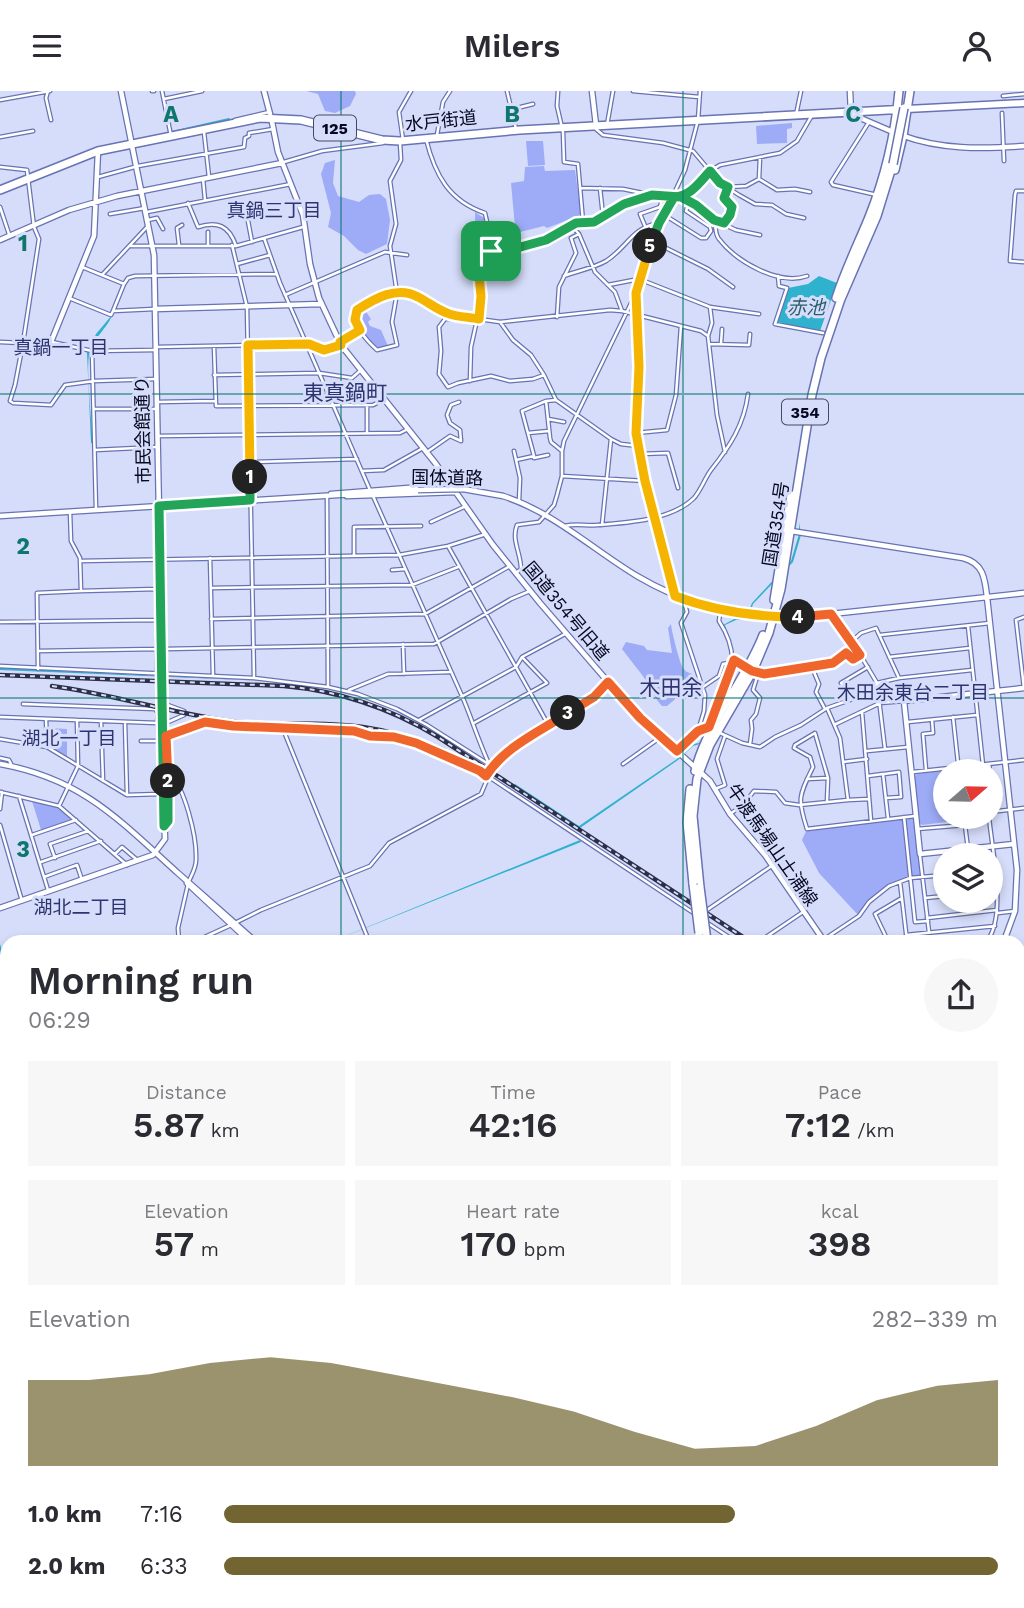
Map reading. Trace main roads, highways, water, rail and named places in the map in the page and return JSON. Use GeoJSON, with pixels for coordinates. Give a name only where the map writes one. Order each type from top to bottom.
{"type":"FeatureCollection","features":[{"type":"Feature","properties":{"kind":"highway"},"geometry":{"type":"LineString","coordinates":[[839,299],[881,217],[903,136],[904,91]]}},
{"type":"Feature","properties":{"kind":"highway"},"geometry":{"type":"LineString","coordinates":[[839,299],[845,272],[877,195],[893,132],[902,109]]}},
{"type":"Feature","properties":{"kind":"highway","name":"水戸街道"},"geometry":{"type":"LineString","coordinates":[[0,190],[98,151],[260,118],[292,119],[399,141],[562,127],[902,109]]}},
{"type":"Feature","properties":{"kind":"highway","name":"国道354号"},"geometry":{"type":"LineString","coordinates":[[699,935],[693,816],[697,768],[713,729],[753,671],[777,607],[786,529],[809,388],[823,333],[877,216],[892,164],[902,109]]}},
{"type":"Feature","properties":{"kind":"highway","name":"国道354号"},"geometry":{"type":"LineString","coordinates":[[786,529],[816,377],[839,299]]}},
{"type":"Feature","properties":{"kind":"highway","name":"国道354号"},"geometry":{"type":"LineString","coordinates":[[697,885],[706,935]]}},
{"type":"Feature","properties":{"kind":"main road","name":"水戸街道"},"geometry":{"type":"LineString","coordinates":[[902,109],[1024,103]]}},
{"type":"Feature","properties":{"kind":"water","name":"赤池"},"geometry":{"type":"Polygon","coordinates":[[[819,276],[837,283],[820,331],[776,323],[788,288],[808,284],[819,276]]]}},
{"type":"Feature","properties":{"kind":"water"},"geometry":{"type":"Polygon","coordinates":[[[112,315],[90,351],[88,378],[87,353],[96,334],[112,315]]]}},
{"type":"Feature","properties":{"kind":"water"},"geometry":{"type":"Polygon","coordinates":[[[89,388],[93,443],[91,443],[89,388]]]}},
{"type":"Feature","properties":{"kind":"water"},"geometry":{"type":"Polygon","coordinates":[[[799,522],[801,535],[793,562],[753,604],[748,620],[736,620],[725,625],[736,662],[734,668],[735,660],[723,625],[736,618],[746,618],[752,603],[791,561],[799,534],[799,522]]]}},
{"type":"Feature","properties":{"kind":"water"},"geometry":{"type":"Polygon","coordinates":[[[0,668],[267,681],[0,670],[0,668]]]}},
{"type":"Feature","properties":{"kind":"water"},"geometry":{"type":"Polygon","coordinates":[[[733,669],[720,708],[709,727],[733,669]]]}},
{"type":"Feature","properties":{"kind":"water"},"geometry":{"type":"Polygon","coordinates":[[[708,729],[700,744],[693,746],[678,760],[580,828],[514,785],[579,826],[677,759],[693,744],[699,743],[708,729]]]}},
{"type":"Feature","properties":{"kind":"water"},"geometry":{"type":"Polygon","coordinates":[[[580,840],[581,842],[348,935],[580,840]]]}},
{"type":"Feature","properties":{"kind":"waterway"},"geometry":{"type":"LineString","coordinates":[[172,132],[229,119]]}},
{"type":"Feature","properties":{"kind":"railway"},"geometry":{"type":"LineString","coordinates":[[0,675],[284,686],[325,692],[383,709],[438,737],[740,935]]}},
{"type":"Feature","properties":{"kind":"railway"},"geometry":{"type":"LineString","coordinates":[[52,686],[230,721],[330,724],[373,729],[444,750]]}},
{"type":"Feature","properties":{"kind":"district","name":"真鍋三丁目"},"geometry":{"type":"Point","coordinates":[274,210]}},
{"type":"Feature","properties":{"kind":"district","name":"真鍋一丁目"},"geometry":{"type":"Point","coordinates":[61,347]}},
{"type":"Feature","properties":{"kind":"district","name":"東真鍋町"},"geometry":{"type":"Point","coordinates":[345,393]}},
{"type":"Feature","properties":{"kind":"district","name":"木田余"},"geometry":{"type":"Point","coordinates":[671,688]}},
{"type":"Feature","properties":{"kind":"district","name":"木田余東台二丁目"},"geometry":{"type":"Point","coordinates":[913,692]}},
{"type":"Feature","properties":{"kind":"district","name":"湖北一丁目"},"geometry":{"type":"Point","coordinates":[69,738]}},
{"type":"Feature","properties":{"kind":"district","name":"湖北二丁目"},"geometry":{"type":"Point","coordinates":[81,907]}}]}
